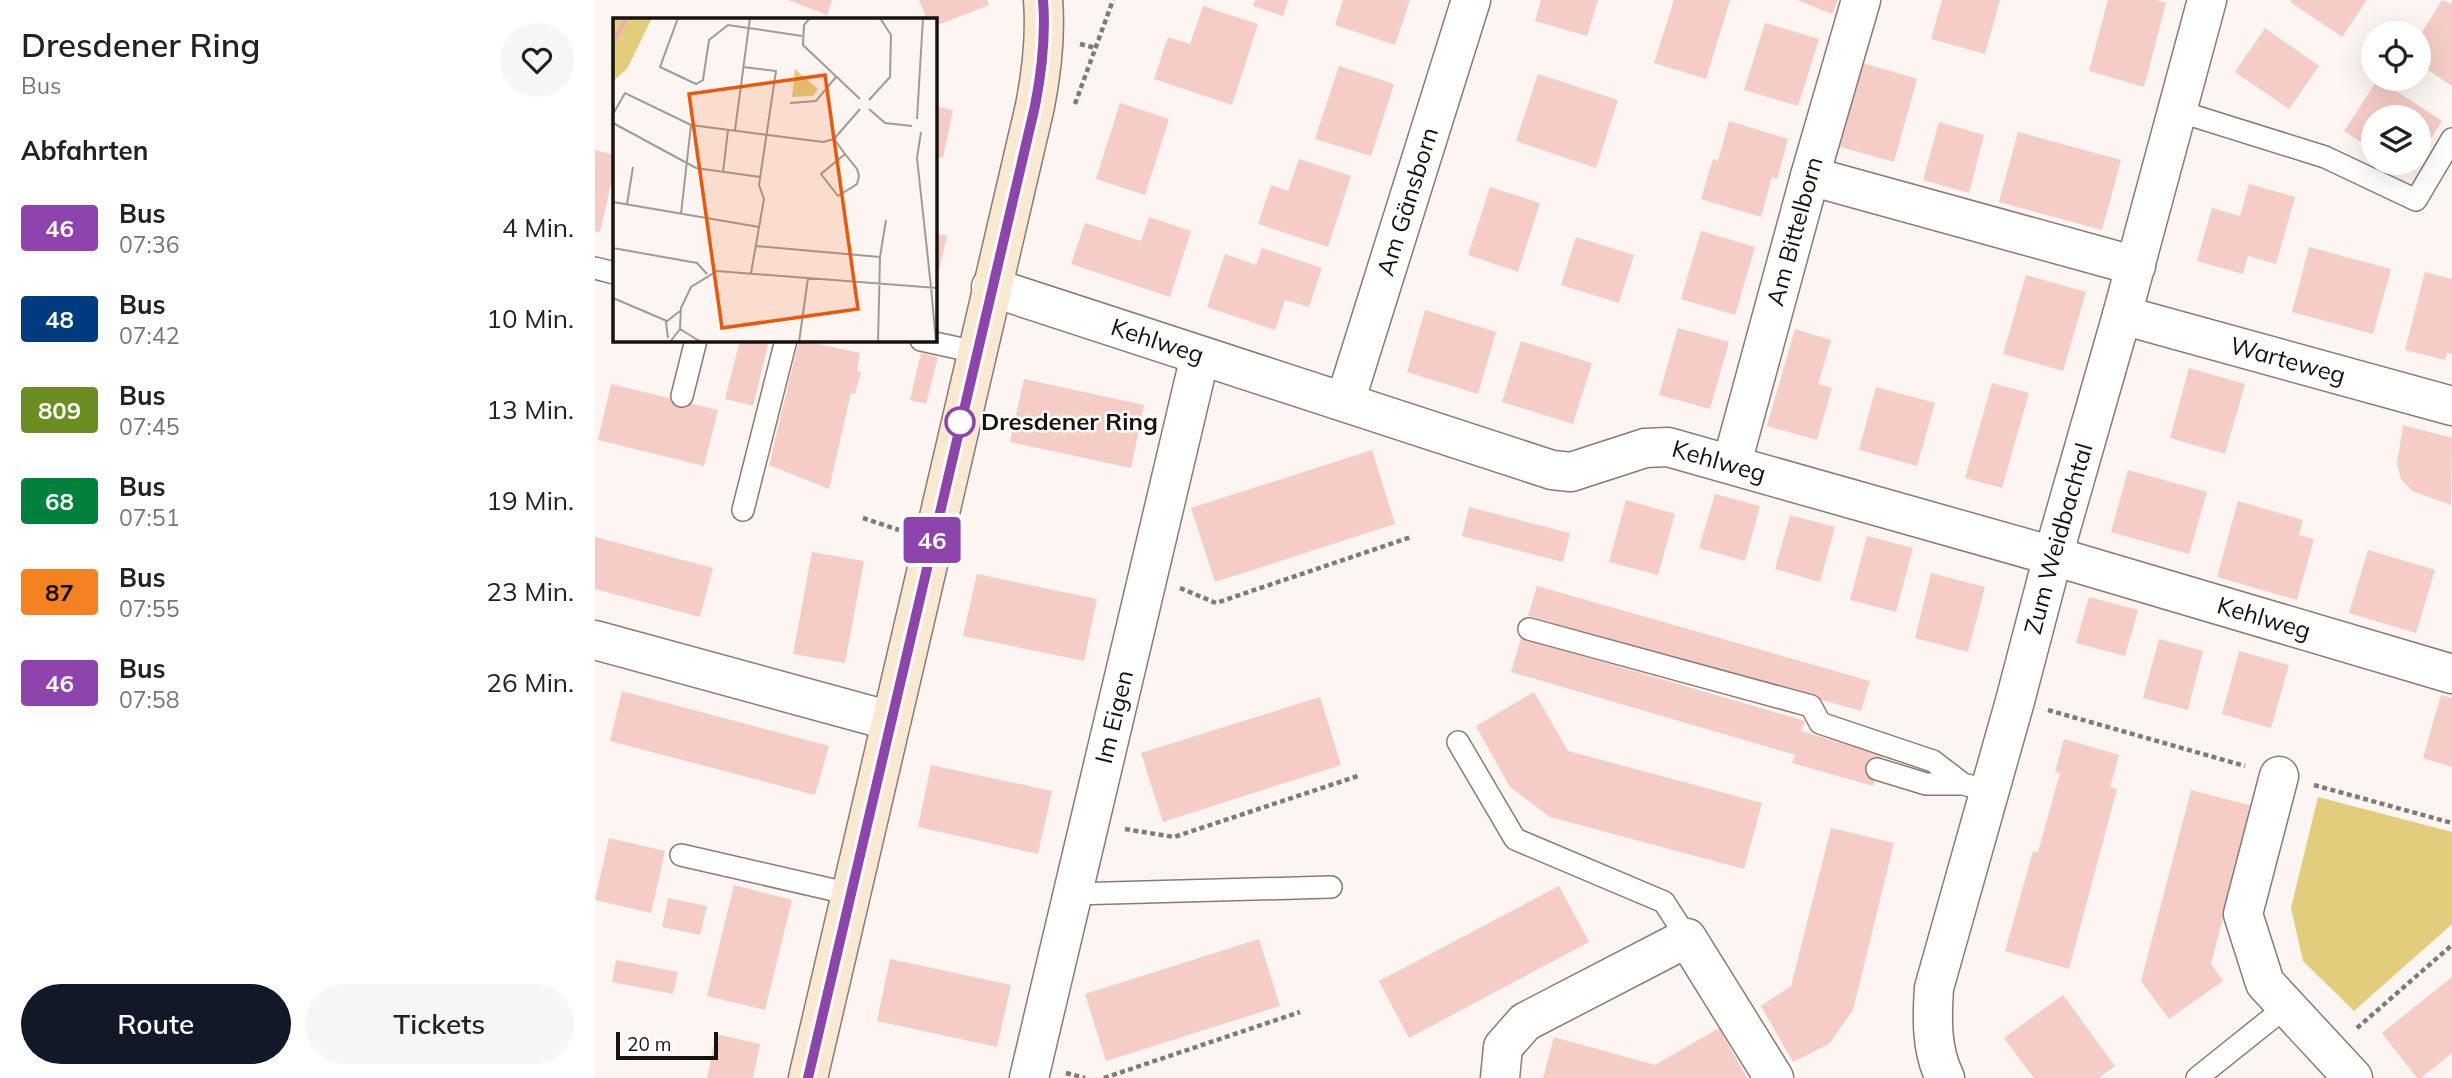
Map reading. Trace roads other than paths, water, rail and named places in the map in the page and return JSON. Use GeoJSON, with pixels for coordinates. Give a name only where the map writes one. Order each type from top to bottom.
{"type":"FeatureCollection","features":[{"type":"Feature","properties":{"kind":"main road"},"geometry":{"type":"LineString","coordinates":[[808,1078],[1042,67],[1045,21],[1043,0]]}},
{"type":"Feature","properties":{"kind":"street","name":"Am Gänsborn"},"geometry":{"type":"LineString","coordinates":[[1345,402],[1471,0]]}},
{"type":"Feature","properties":{"kind":"street","name":"Am Bittelborn"},"geometry":{"type":"LineString","coordinates":[[1732,463],[1861,0]]}},
{"type":"Feature","properties":{"kind":"street","name":"Zum Weidbachtal"},"geometry":{"type":"LineString","coordinates":[[1943,1078],[1931,1023],[1934,988],[1977,787],[2015,701],[2207,0]]}},
{"type":"Feature","properties":{"kind":"street"},"geometry":{"type":"LineString","coordinates":[[1810,176],[2136,266]]}},
{"type":"Feature","properties":{"kind":"street","name":"Kehlweg"},"geometry":{"type":"LineString","coordinates":[[991,288],[1552,470],[1571,472],[1645,447],[1668,447],[1732,463],[2452,674]]}},
{"type":"Feature","properties":{"kind":"street","name":"Warteweg"},"geometry":{"type":"LineString","coordinates":[[2122,315],[2452,406]]}},
{"type":"Feature","properties":{"kind":"street","name":"Im Eigen"},"geometry":{"type":"LineString","coordinates":[[1029,1078],[1200,356]]}},
{"type":"Feature","properties":{"kind":"street"},"geometry":{"type":"LineString","coordinates":[[595,640],[891,720]]}},
{"type":"Feature","properties":{"kind":"street"},"geometry":{"type":"LineString","coordinates":[[2279,776],[2243,914],[2265,983],[2341,1065]]}},
{"type":"Feature","properties":{"kind":"street"},"geometry":{"type":"LineString","coordinates":[[1500,1078],[1503,1047],[1525,1021],[1687,939],[1774,1078]]}},
{"type":"Feature","properties":{"kind":"lane"},"geometry":{"type":"LineString","coordinates":[[2178,111],[2325,157],[2416,200],[2452,139]]}},
{"type":"Feature","properties":{"kind":"lane"},"geometry":{"type":"LineString","coordinates":[[595,268],[613,272]]}},
{"type":"Feature","properties":{"kind":"lane"},"geometry":{"type":"LineString","coordinates":[[682,396],[697,341]]}},
{"type":"Feature","properties":{"kind":"lane"},"geometry":{"type":"LineString","coordinates":[[743,510],[786,341]]}},
{"type":"Feature","properties":{"kind":"lane"},"geometry":{"type":"LineString","coordinates":[[926,341],[976,352]]}},
{"type":"Feature","properties":{"kind":"lane"},"geometry":{"type":"LineString","coordinates":[[1529,629],[1811,706],[1820,723],[1933,761],[1977,787]]}},
{"type":"Feature","properties":{"kind":"lane"},"geometry":{"type":"LineString","coordinates":[[1458,742],[1515,839],[1664,902],[1687,939]]}},
{"type":"Feature","properties":{"kind":"lane"},"geometry":{"type":"LineString","coordinates":[[1877,769],[1926,784],[1977,787]]}},
{"type":"Feature","properties":{"kind":"lane"},"geometry":{"type":"LineString","coordinates":[[681,855],[851,894]]}},
{"type":"Feature","properties":{"kind":"lane"},"geometry":{"type":"LineString","coordinates":[[1073,894],[1331,887]]}},
{"type":"Feature","properties":{"kind":"lane"},"geometry":{"type":"LineString","coordinates":[[2197,1078],[2287,1006]]}},
{"type":"Feature","properties":{"kind":"place","name":"Dresdener Ring"},"geometry":{"type":"Point","coordinates":[960,422]}}]}
